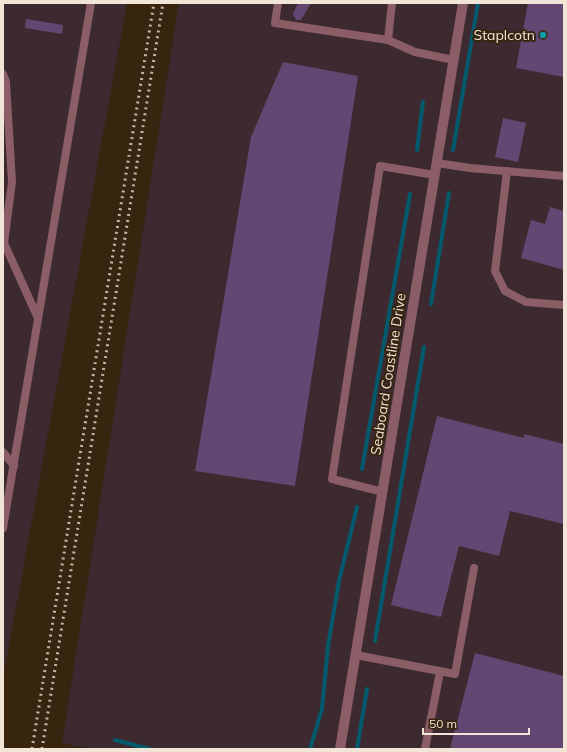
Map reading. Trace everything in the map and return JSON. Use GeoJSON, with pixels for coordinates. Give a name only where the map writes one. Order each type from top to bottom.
{"type":"FeatureCollection","features":[{"type":"Feature","properties":{"kind":"street","name":"Seaboard Coastline Drive"},"geometry":{"type":"LineString","coordinates":[[340,749],[463,3]]}},
{"type":"Feature","properties":{"kind":"lane"},"geometry":{"type":"LineString","coordinates":[[3,528],[7,478],[14,466],[91,3]]}},
{"type":"Feature","properties":{"kind":"lane"},"geometry":{"type":"LineString","coordinates":[[278,3],[275,23],[388,40],[415,52],[454,60]]}},
{"type":"Feature","properties":{"kind":"lane"},"geometry":{"type":"LineString","coordinates":[[388,40],[392,3]]}},
{"type":"Feature","properties":{"kind":"lane"},"geometry":{"type":"LineString","coordinates":[[3,74],[6,82],[12,182],[4,243],[39,318]]}},
{"type":"Feature","properties":{"kind":"lane"},"geometry":{"type":"LineString","coordinates":[[437,163],[507,172],[564,176]]}},
{"type":"Feature","properties":{"kind":"lane"},"geometry":{"type":"LineString","coordinates":[[383,492],[332,479],[380,166],[435,175]]}},
{"type":"Feature","properties":{"kind":"lane"},"geometry":{"type":"LineString","coordinates":[[507,172],[495,270],[505,291],[526,302],[564,305]]}},
{"type":"Feature","properties":{"kind":"lane"},"geometry":{"type":"LineString","coordinates":[[3,452],[14,466]]}},
{"type":"Feature","properties":{"kind":"lane"},"geometry":{"type":"LineString","coordinates":[[356,655],[455,674],[474,568]]}},
{"type":"Feature","properties":{"kind":"lane"},"geometry":{"type":"LineString","coordinates":[[425,749],[440,672]]}},
{"type":"Feature","properties":{"kind":"shaded area"},"geometry":{"type":"Polygon","coordinates":[[[3,3],[127,3],[3,678],[3,3]]]}},
{"type":"Feature","properties":{"kind":"shaded area"},"geometry":{"type":"Polygon","coordinates":[[[179,3],[564,3],[564,749],[94,749],[62,743],[179,3]]]}},
{"type":"Feature","properties":{"kind":"building"},"geometry":{"type":"Polygon","coordinates":[[[298,3],[311,3],[301,20],[296,20],[293,14],[298,3]]]}},
{"type":"Feature","properties":{"kind":"building","name":"Staplcotn"},"geometry":{"type":"Polygon","coordinates":[[[528,3],[564,3],[564,77],[516,68],[528,3]]]}},
{"type":"Feature","properties":{"kind":"building"},"geometry":{"type":"Polygon","coordinates":[[[26,19],[63,25],[62,34],[25,28],[26,19]]]}},
{"type":"Feature","properties":{"kind":"building"},"geometry":{"type":"Polygon","coordinates":[[[283,62],[358,76],[295,486],[195,471],[251,137],[283,62]]]}},
{"type":"Feature","properties":{"kind":"building"},"geometry":{"type":"Polygon","coordinates":[[[503,118],[526,123],[518,162],[495,157],[503,118]]]}},
{"type":"Feature","properties":{"kind":"building"},"geometry":{"type":"Polygon","coordinates":[[[550,207],[564,211],[564,270],[521,258],[531,220],[545,224],[550,207]]]}},
{"type":"Feature","properties":{"kind":"building"},"geometry":{"type":"Polygon","coordinates":[[[437,416],[524,438],[524,434],[564,444],[564,524],[510,511],[499,556],[459,546],[441,617],[391,605],[437,416]]]}},
{"type":"Feature","properties":{"kind":"building"},"geometry":{"type":"Polygon","coordinates":[[[475,653],[564,676],[564,749],[450,749],[475,653]]]}},
{"type":"Feature","properties":{"kind":"waterway"},"geometry":{"type":"LineString","coordinates":[[453,150],[478,3]]}},
{"type":"Feature","properties":{"kind":"waterway"},"geometry":{"type":"LineString","coordinates":[[417,150],[423,102]]}},
{"type":"Feature","properties":{"kind":"waterway"},"geometry":{"type":"LineString","coordinates":[[431,304],[449,193]]}},
{"type":"Feature","properties":{"kind":"waterway"},"geometry":{"type":"LineString","coordinates":[[362,469],[410,194]]}},
{"type":"Feature","properties":{"kind":"waterway"},"geometry":{"type":"LineString","coordinates":[[375,641],[424,347]]}},
{"type":"Feature","properties":{"kind":"waterway"},"geometry":{"type":"LineString","coordinates":[[310,749],[322,709],[328,646],[339,581],[357,507]]}},
{"type":"Feature","properties":{"kind":"waterway"},"geometry":{"type":"LineString","coordinates":[[357,749],[367,689]]}},
{"type":"Feature","properties":{"kind":"waterway"},"geometry":{"type":"LineString","coordinates":[[115,740],[150,749]]}},
{"type":"Feature","properties":{"kind":"railway"},"geometry":{"type":"LineString","coordinates":[[32,749],[154,3]]}},
{"type":"Feature","properties":{"kind":"railway"},"geometry":{"type":"LineString","coordinates":[[42,749],[163,3]]}},
{"type":"Feature","properties":{"kind":"place","name":"Staplcotn"},"geometry":{"type":"Point","coordinates":[543,35]}}]}
